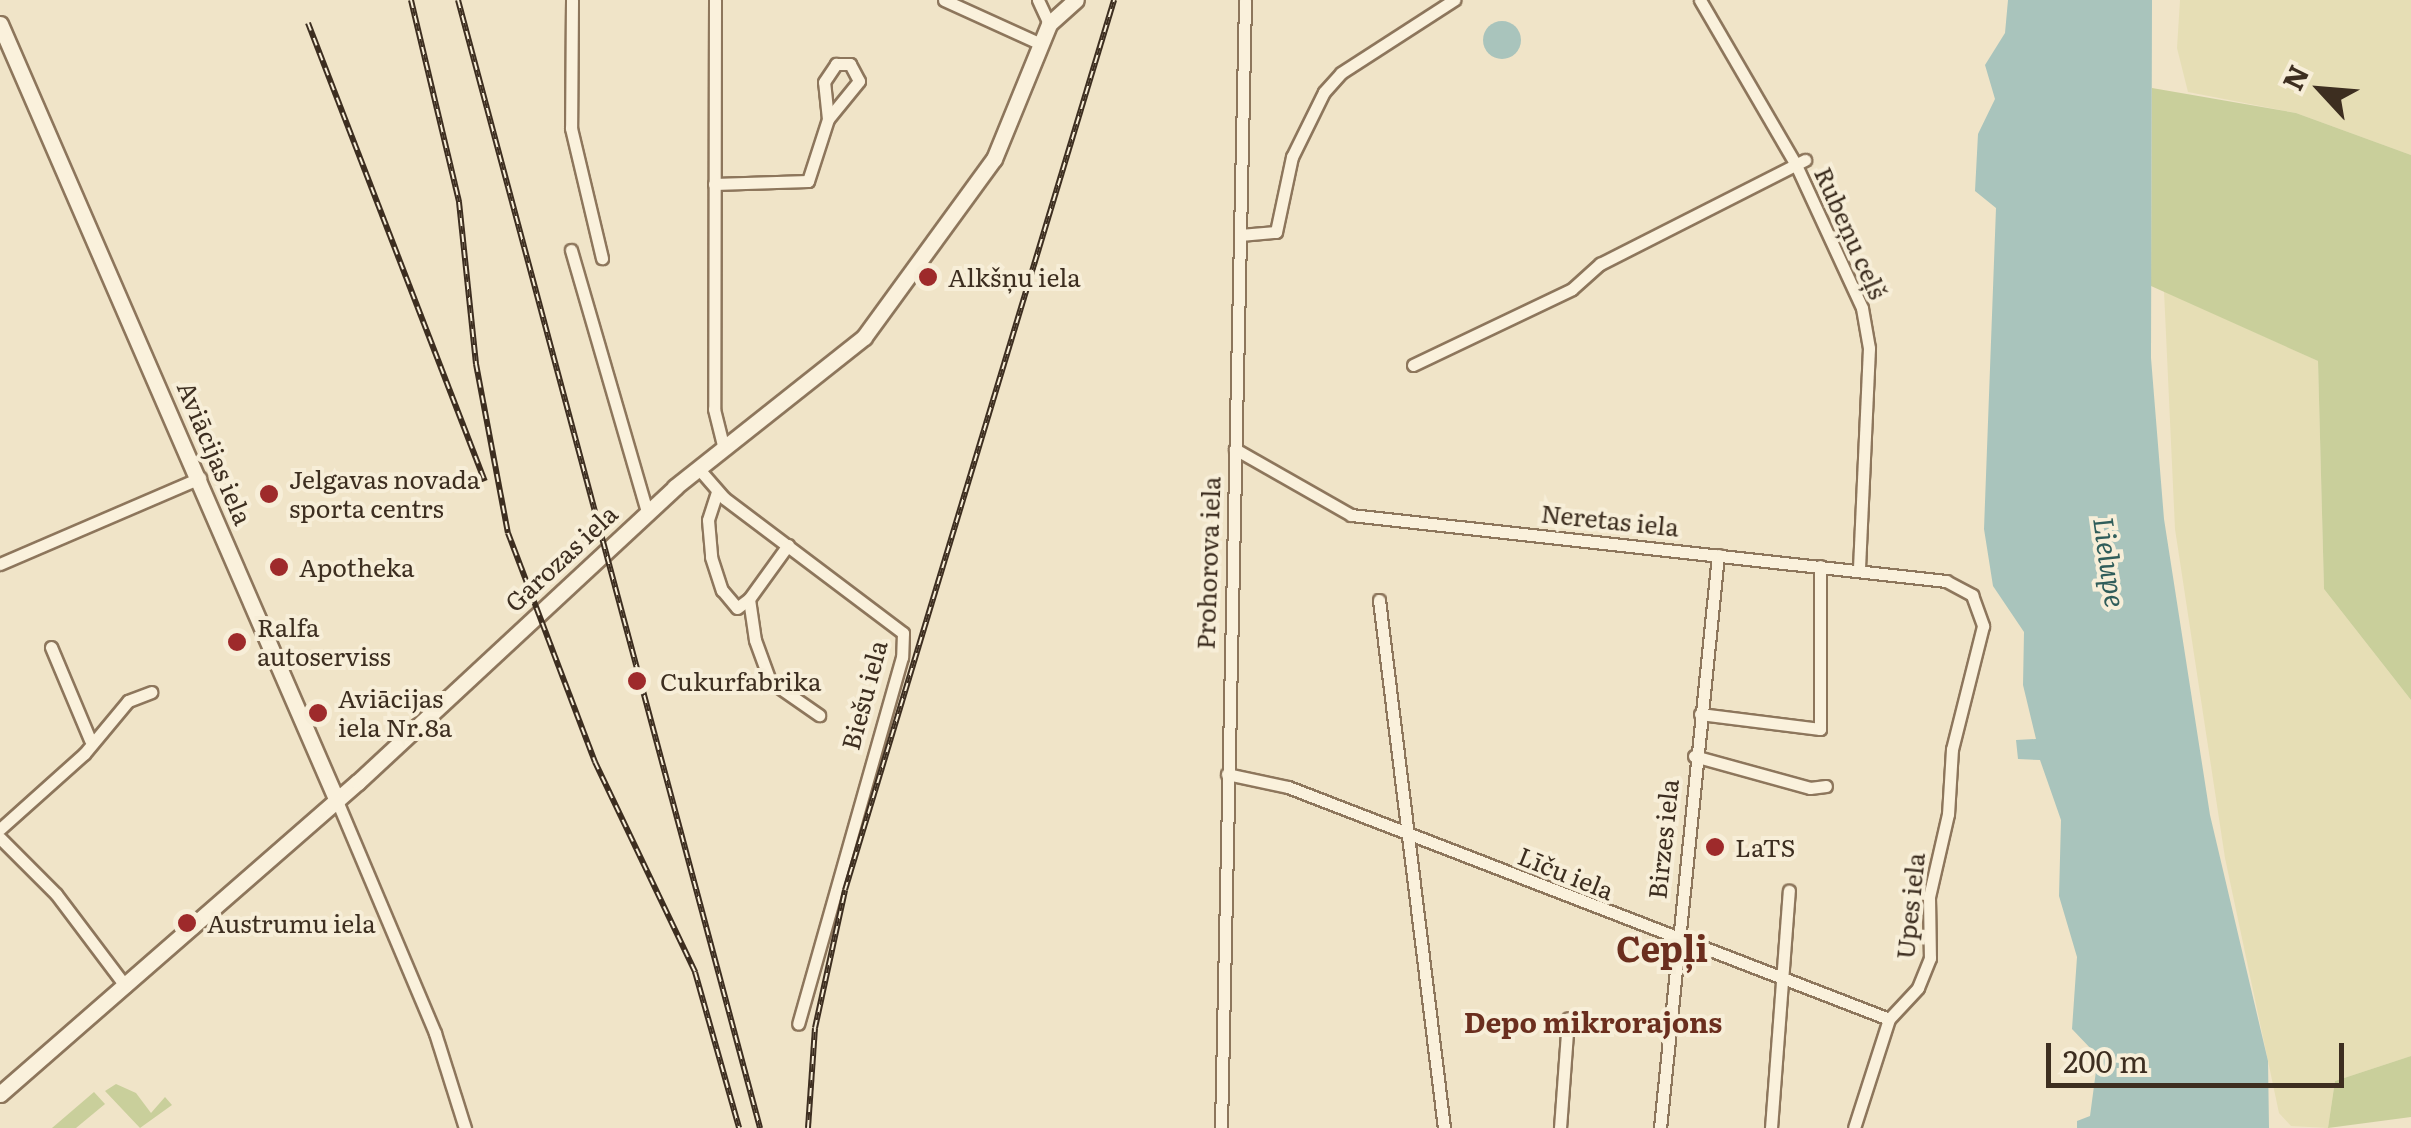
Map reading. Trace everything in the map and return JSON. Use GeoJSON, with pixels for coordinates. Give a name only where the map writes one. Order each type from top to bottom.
{"type":"FeatureCollection","features":[{"type":"Feature","properties":{"kind":"main road","name":"Garozas iela"},"geometry":{"type":"LineString","coordinates":[[0,1094],[337,801],[723,445],[840,360],[895,300],[994,160],[1039,43],[1049,24],[1076,0]]}},
{"type":"Feature","properties":{"kind":"main road","name":"Aviācijas iela"},"geometry":{"type":"LineString","coordinates":[[0,24],[337,801]]}},
{"type":"Feature","properties":{"kind":"street"},"geometry":{"type":"LineString","coordinates":[[572,0],[572,140],[602,258]]}},
{"type":"Feature","properties":{"kind":"street"},"geometry":{"type":"LineString","coordinates":[[716,0],[714,409],[723,445]]}},
{"type":"Feature","properties":{"kind":"street"},"geometry":{"type":"LineString","coordinates":[[944,0],[1039,43]]}},
{"type":"Feature","properties":{"kind":"street"},"geometry":{"type":"LineString","coordinates":[[1038,0],[1049,24]]}},
{"type":"Feature","properties":{"kind":"street","name":"Prohorova iela"},"geometry":{"type":"LineString","coordinates":[[1220,1128],[1245,0]]}},
{"type":"Feature","properties":{"kind":"street"},"geometry":{"type":"LineString","coordinates":[[1240,235],[1276,232],[1292,157],[1324,92],[1342,73],[1454,0]]}},
{"type":"Feature","properties":{"kind":"street","name":"Rubeņu ceļš"},"geometry":{"type":"LineString","coordinates":[[1700,0],[1800,163],[1844,261],[1867,326],[1859,571]]}},
{"type":"Feature","properties":{"kind":"street"},"geometry":{"type":"LineString","coordinates":[[714,184],[808,181],[828,119],[858,81],[850,64],[836,64],[824,82],[828,119]]}},
{"type":"Feature","properties":{"kind":"street"},"geometry":{"type":"LineString","coordinates":[[1414,365],[1572,289],[1600,264],[1800,163]]}},
{"type":"Feature","properties":{"kind":"street"},"geometry":{"type":"LineString","coordinates":[[572,250],[647,512]]}},
{"type":"Feature","properties":{"kind":"street","name":"Neretas iela"},"geometry":{"type":"LineString","coordinates":[[1234,449],[1351,516],[1952,582],[1972,595],[1982,614]]}},
{"type":"Feature","properties":{"kind":"street","name":"Biešu iela"},"geometry":{"type":"LineString","coordinates":[[698,468],[717,492],[897,626],[904,642],[798,1024]]}},
{"type":"Feature","properties":{"kind":"street"},"geometry":{"type":"LineString","coordinates":[[0,564],[200,478]]}},
{"type":"Feature","properties":{"kind":"street"},"geometry":{"type":"LineString","coordinates":[[717,492],[708,520],[711,558],[722,590],[736,608],[749,599],[788,544]]}},
{"type":"Feature","properties":{"kind":"street","name":"Birzes iela"},"geometry":{"type":"LineString","coordinates":[[1660,1128],[1674,941],[1718,555]]}},
{"type":"Feature","properties":{"kind":"street"},"geometry":{"type":"LineString","coordinates":[[1700,714],[1820,729],[1820,566]]}},
{"type":"Feature","properties":{"kind":"street"},"geometry":{"type":"LineString","coordinates":[[749,599],[770,681],[820,715]]}},
{"type":"Feature","properties":{"kind":"street"},"geometry":{"type":"LineString","coordinates":[[1379,600],[1444,1128]]}},
{"type":"Feature","properties":{"kind":"street","name":"Upes iela"},"geometry":{"type":"LineString","coordinates":[[1854,1128],[1888,1019],[1918,988],[1930,958],[1929,897],[1948,814],[1952,749],[1982,614]]}},
{"type":"Feature","properties":{"kind":"street"},"geometry":{"type":"LineString","coordinates":[[51,647],[90,740]]}},
{"type":"Feature","properties":{"kind":"street"},"geometry":{"type":"LineString","coordinates":[[0,829],[84,754],[90,740],[128,701],[151,692]]}},
{"type":"Feature","properties":{"kind":"street"},"geometry":{"type":"LineString","coordinates":[[1694,756],[1810,788],[1826,786]]}},
{"type":"Feature","properties":{"kind":"street","name":"Līču iela"},"geometry":{"type":"LineString","coordinates":[[1227,774],[1288,788],[1674,941],[1888,1019]]}},
{"type":"Feature","properties":{"kind":"street","name":"Aviācijas iela"},"geometry":{"type":"LineString","coordinates":[[337,801],[434,1033],[465,1128]]}},
{"type":"Feature","properties":{"kind":"street"},"geometry":{"type":"LineString","coordinates":[[0,838],[56,894],[126,987]]}},
{"type":"Feature","properties":{"kind":"street"},"geometry":{"type":"LineString","coordinates":[[1771,1128],[1789,891]]}},
{"type":"Feature","properties":{"kind":"street"},"geometry":{"type":"LineString","coordinates":[[1560,1128],[1568,1018]]}},
{"type":"Feature","properties":{"kind":"shaded area"},"geometry":{"type":"Polygon","coordinates":[[[2180,0],[2411,0],[2411,155],[2296,113],[2188,92],[2177,48],[2180,0]]]}},
{"type":"Feature","properties":{"kind":"shaded area"},"geometry":{"type":"Polygon","coordinates":[[[2164,291],[2318,361],[2324,589],[2411,700],[2411,1056],[2335,1081],[2328,1128],[2291,1126],[2279,1113],[2225,858],[2175,529],[2164,291]]]}},
{"type":"Feature","properties":{"kind":"green space"},"geometry":{"type":"Polygon","coordinates":[[[2152,88],[2296,113],[2411,155],[2411,700],[2324,589],[2318,361],[2151,286],[2152,88]]]}},
{"type":"Feature","properties":{"kind":"green space"},"geometry":{"type":"Polygon","coordinates":[[[2411,1056],[2411,1117],[2328,1128],[2335,1081],[2411,1056]]]}},
{"type":"Feature","properties":{"kind":"green space"},"geometry":{"type":"Polygon","coordinates":[[[116,1084],[136,1093],[151,1113],[165,1097],[172,1105],[140,1128],[105,1091],[116,1084]]]}},
{"type":"Feature","properties":{"kind":"green space"},"geometry":{"type":"Polygon","coordinates":[[[94,1092],[105,1104],[76,1128],[52,1128],[94,1092]]]}},
{"type":"Feature","properties":{"kind":"water","name":"Lielupe"},"geometry":{"type":"Polygon","coordinates":[[[2008,0],[2152,0],[2151,358],[2164,519],[2210,815],[2268,1061],[2269,1128],[2077,1128],[2077,1121],[2090,1116],[2096,1071],[2093,1051],[2072,1029],[2077,957],[2059,896],[2061,820],[2040,760],[2018,759],[2016,740],[2036,739],[2023,685],[2024,632],[1993,586],[1984,529],[1996,208],[1975,191],[1978,134],[1995,99],[1985,65],[2005,33],[2008,0]]]}},
{"type":"Feature","properties":{"kind":"water"},"geometry":{"type":"Polygon","coordinates":[[[1502,21],[1515,27],[1521,40],[1515,53],[1502,59],[1489,53],[1483,40],[1489,27],[1502,21]]]}},
{"type":"Feature","properties":{"kind":"railway"},"geometry":{"type":"LineString","coordinates":[[411,0],[459,202],[476,364],[508,533],[595,762],[695,972],[739,1128]]}},
{"type":"Feature","properties":{"kind":"railway"},"geometry":{"type":"LineString","coordinates":[[458,0],[760,1128]]}},
{"type":"Feature","properties":{"kind":"railway"},"geometry":{"type":"LineString","coordinates":[[808,1128],[815,1028],[845,890],[1114,0]]}},
{"type":"Feature","properties":{"kind":"railway"},"geometry":{"type":"LineString","coordinates":[[308,23],[485,481]]}},
{"type":"Feature","properties":{"kind":"place","name":"Alkšņu iela"},"geometry":{"type":"Point","coordinates":[928,277]}},
{"type":"Feature","properties":{"kind":"place","name":"Jelgavas novada sporta centrs"},"geometry":{"type":"Point","coordinates":[269,494]}},
{"type":"Feature","properties":{"kind":"place","name":"Apotheka"},"geometry":{"type":"Point","coordinates":[279,567]}},
{"type":"Feature","properties":{"kind":"place","name":"Ralfa autoserviss"},"geometry":{"type":"Point","coordinates":[237,642]}},
{"type":"Feature","properties":{"kind":"place","name":"Cukurfabrika"},"geometry":{"type":"Point","coordinates":[637,681]}},
{"type":"Feature","properties":{"kind":"place","name":"Aviācijas iela Nr.8a"},"geometry":{"type":"Point","coordinates":[318,713]}},
{"type":"Feature","properties":{"kind":"place","name":"LaTS"},"geometry":{"type":"Point","coordinates":[1715,847]}},
{"type":"Feature","properties":{"kind":"place","name":"Austrumu iela"},"geometry":{"type":"Point","coordinates":[187,923]}},
{"type":"Feature","properties":{"kind":"district","name":"Cepļi"},"geometry":{"type":"Point","coordinates":[1662,947]}},
{"type":"Feature","properties":{"kind":"district","name":"Depo mikrorajons"},"geometry":{"type":"Point","coordinates":[1593,1021]}}]}
